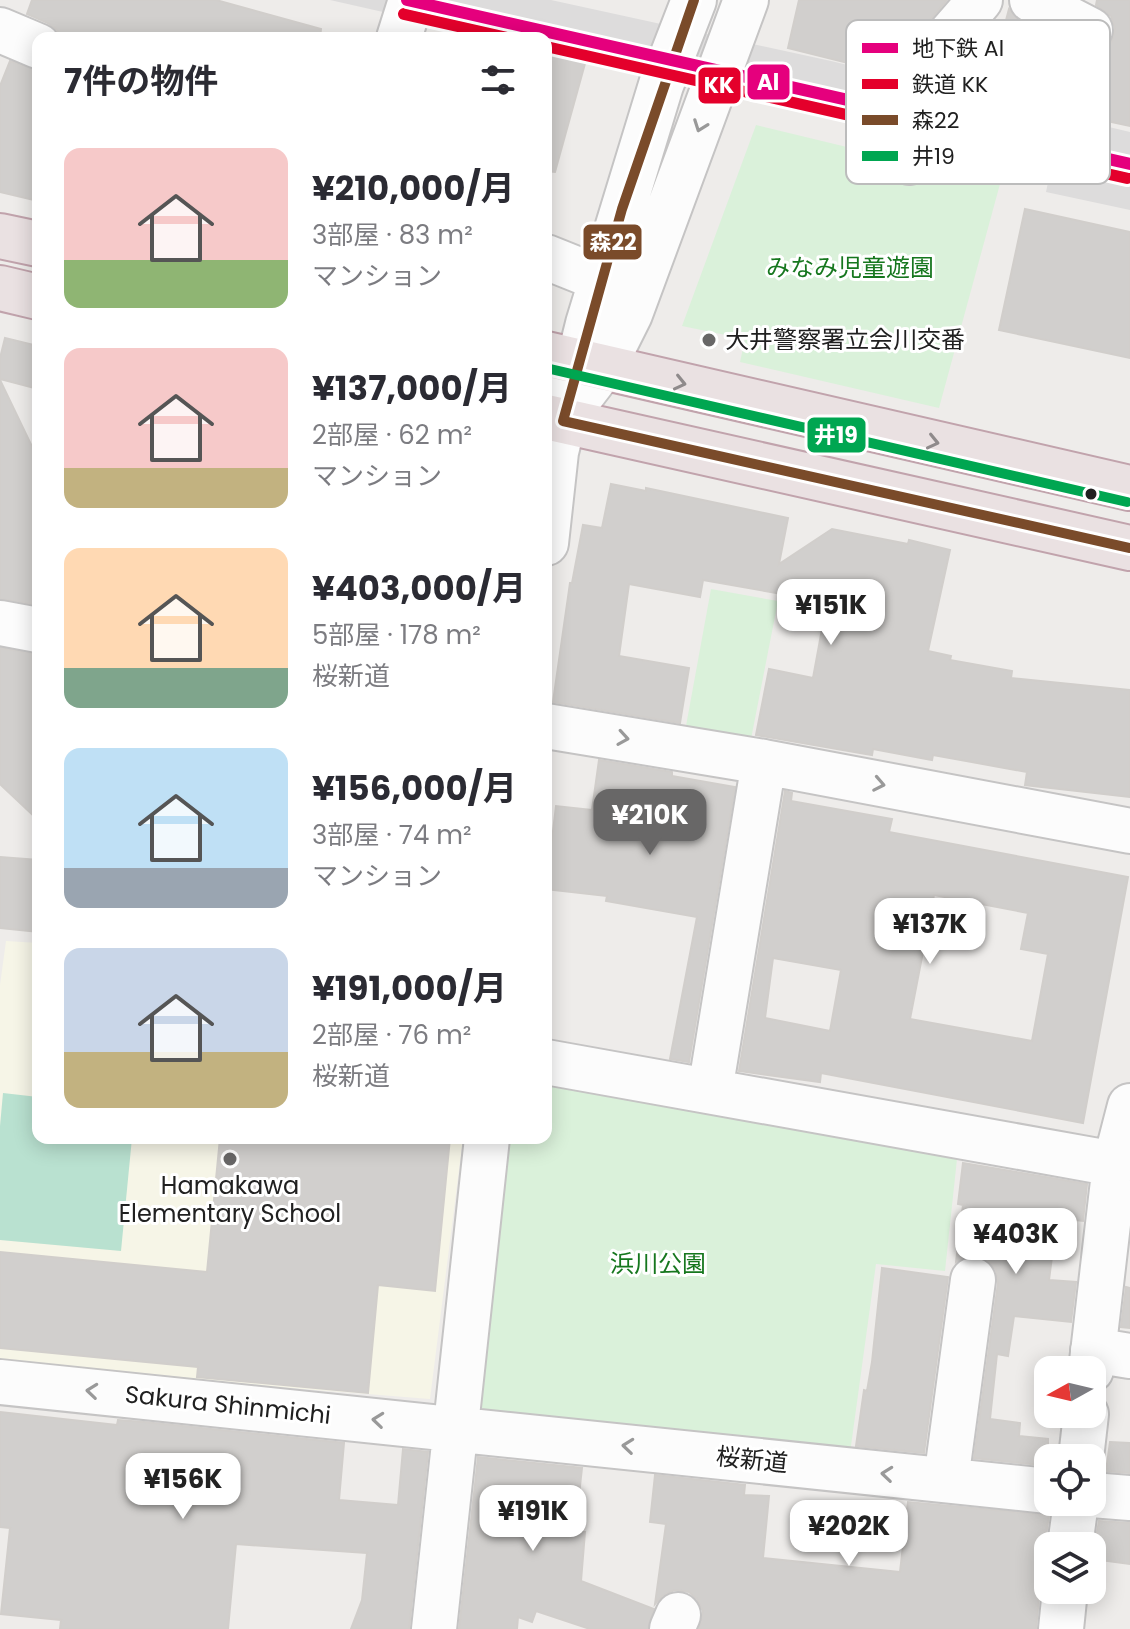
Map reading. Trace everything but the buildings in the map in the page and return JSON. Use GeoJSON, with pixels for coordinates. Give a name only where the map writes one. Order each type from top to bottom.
{"type":"FeatureCollection","features":[{"type":"Feature","properties":{"kind":"highway"},"geometry":{"type":"LineString","coordinates":[[0,236],[32,243]]}},
{"type":"Feature","properties":{"kind":"highway"},"geometry":{"type":"LineString","coordinates":[[0,288],[32,296]]}},
{"type":"Feature","properties":{"kind":"highway"},"geometry":{"type":"LineString","coordinates":[[576,360],[1130,488]]}},
{"type":"Feature","properties":{"kind":"highway"},"geometry":{"type":"LineString","coordinates":[[555,419],[1130,548]]}},
{"type":"Feature","properties":{"kind":"street"},"geometry":{"type":"LineString","coordinates":[[0,23],[10,0]]}},
{"type":"Feature","properties":{"kind":"street"},"geometry":{"type":"LineString","coordinates":[[401,32],[411,0]]}},
{"type":"Feature","properties":{"kind":"street"},"geometry":{"type":"LineString","coordinates":[[552,488],[556,452],[555,419],[661,85],[694,0]]}},
{"type":"Feature","properties":{"kind":"street"},"geometry":{"type":"LineString","coordinates":[[576,360],[630,314],[746,0]]}},
{"type":"Feature","properties":{"kind":"street"},"geometry":{"type":"LineString","coordinates":[[963,20],[980,0]]}},
{"type":"Feature","properties":{"kind":"street"},"geometry":{"type":"LineString","coordinates":[[1032,0],[1071,20]]}},
{"type":"Feature","properties":{"kind":"street"},"geometry":{"type":"LineString","coordinates":[[0,30],[32,43]]}},
{"type":"Feature","properties":{"kind":"street"},"geometry":{"type":"LineString","coordinates":[[552,259],[601,279]]}},
{"type":"Feature","properties":{"kind":"street"},"geometry":{"type":"LineString","coordinates":[[0,623],[32,629]]}},
{"type":"Feature","properties":{"kind":"street"},"geometry":{"type":"LineString","coordinates":[[552,727],[764,762],[1130,831]]}},
{"type":"Feature","properties":{"kind":"street"},"geometry":{"type":"LineString","coordinates":[[710,1091],[764,762]]}},
{"type":"Feature","properties":{"kind":"street"},"geometry":{"type":"LineString","coordinates":[[552,1063],[1115,1164]]}},
{"type":"Feature","properties":{"kind":"street"},"geometry":{"type":"LineString","coordinates":[[1104,1356],[1115,1164],[1130,1106]]}},
{"type":"Feature","properties":{"kind":"street"},"geometry":{"type":"LineString","coordinates":[[434,1629],[486,1144]]}},
{"type":"Feature","properties":{"kind":"street"},"geometry":{"type":"LineString","coordinates":[[946,1480],[973,1280]]}},
{"type":"Feature","properties":{"kind":"street","name":"Sakura Shinmichi"},"geometry":{"type":"LineString","coordinates":[[0,1382],[456,1428]]}},
{"type":"Feature","properties":{"kind":"street","name":"桜新道"},"geometry":{"type":"LineString","coordinates":[[456,1428],[1034,1489]]}},
{"type":"Feature","properties":{"kind":"street"},"geometry":{"type":"LineString","coordinates":[[1106,1496],[1130,1498]]}},
{"type":"Feature","properties":{"kind":"street"},"geometry":{"type":"LineString","coordinates":[[1061,1629],[1064,1604]]}},
{"type":"Feature","properties":{"kind":"shaded area","name":"Hamakawa Elementary School"},"geometry":{"type":"Polygon","coordinates":[[[6,941],[32,943],[32,1144],[462,1144],[430,1399],[0,1365],[0,985],[6,941]]]}},
{"type":"Feature","properties":{"kind":"green space","name":"みなみ児童遊園"},"geometry":{"type":"Polygon","coordinates":[[[756,125],[846,147],[846,184],[1000,184],[939,408],[740,362],[745,339],[682,326],[756,125]]]}},
{"type":"Feature","properties":{"kind":"green space"},"geometry":{"type":"Polygon","coordinates":[[[711,589],[778,601],[751,739],[686,726],[711,589]]]}},
{"type":"Feature","properties":{"kind":"green space","name":"浜川公園"},"geometry":{"type":"Polygon","coordinates":[[[552,1075],[957,1159],[945,1271],[876,1264],[850,1453],[477,1408],[501,1144],[552,1144],[552,1075]]]}},
{"type":"Feature","properties":{"kind":"green space"},"geometry":{"type":"Polygon","coordinates":[[[3,1093],[32,1096],[32,1144],[131,1144],[121,1251],[0,1240],[3,1093]]]}},
{"type":"Feature","properties":{"kind":"pier"},"geometry":{"type":"Polygon","coordinates":[[[330,0],[551,0],[831,61],[846,65],[846,119],[552,50],[552,32],[471,32],[330,0]]]}},
{"type":"Feature","properties":{"kind":"pier"},"geometry":{"type":"Polygon","coordinates":[[[1110,127],[1130,132],[1130,210],[1046,192],[1048,184],[1110,184],[1110,127]]]}},
{"type":"Feature","properties":{"kind":"metro line","name":"Al"},"geometry":{"type":"LineString","coordinates":[[407,0],[548,32]]}},
{"type":"Feature","properties":{"kind":"metro line","name":"Al"},"geometry":{"type":"LineString","coordinates":[[552,33],[846,100]]}},
{"type":"Feature","properties":{"kind":"metro line","name":"Al"},"geometry":{"type":"LineString","coordinates":[[1110,159],[1130,164]]}},
{"type":"Feature","properties":{"kind":"rail line","name":"KK"},"geometry":{"type":"LineString","coordinates":[[404,14],[484,32]]}},
{"type":"Feature","properties":{"kind":"rail line","name":"KK"},"geometry":{"type":"LineString","coordinates":[[552,47],[846,114]]}},
{"type":"Feature","properties":{"kind":"rail line","name":"KK"},"geometry":{"type":"LineString","coordinates":[[1110,174],[1127,178]]}},
{"type":"Feature","properties":{"kind":"transit line","name":"森22"},"geometry":{"type":"LineString","coordinates":[[694,0],[622,209],[563,421],[1130,548]]}},
{"type":"Feature","properties":{"kind":"transit line","name":"井19"},"geometry":{"type":"LineString","coordinates":[[552,369],[1127,502]]}},
{"type":"Feature","properties":{"kind":"place","name":"大井警察署立会川交番"},"geometry":{"type":"Point","coordinates":[709,340]}},
{"type":"Feature","properties":{"kind":"place","name":"Hamakawa Elementary School"},"geometry":{"type":"Point","coordinates":[230,1159]}}]}
